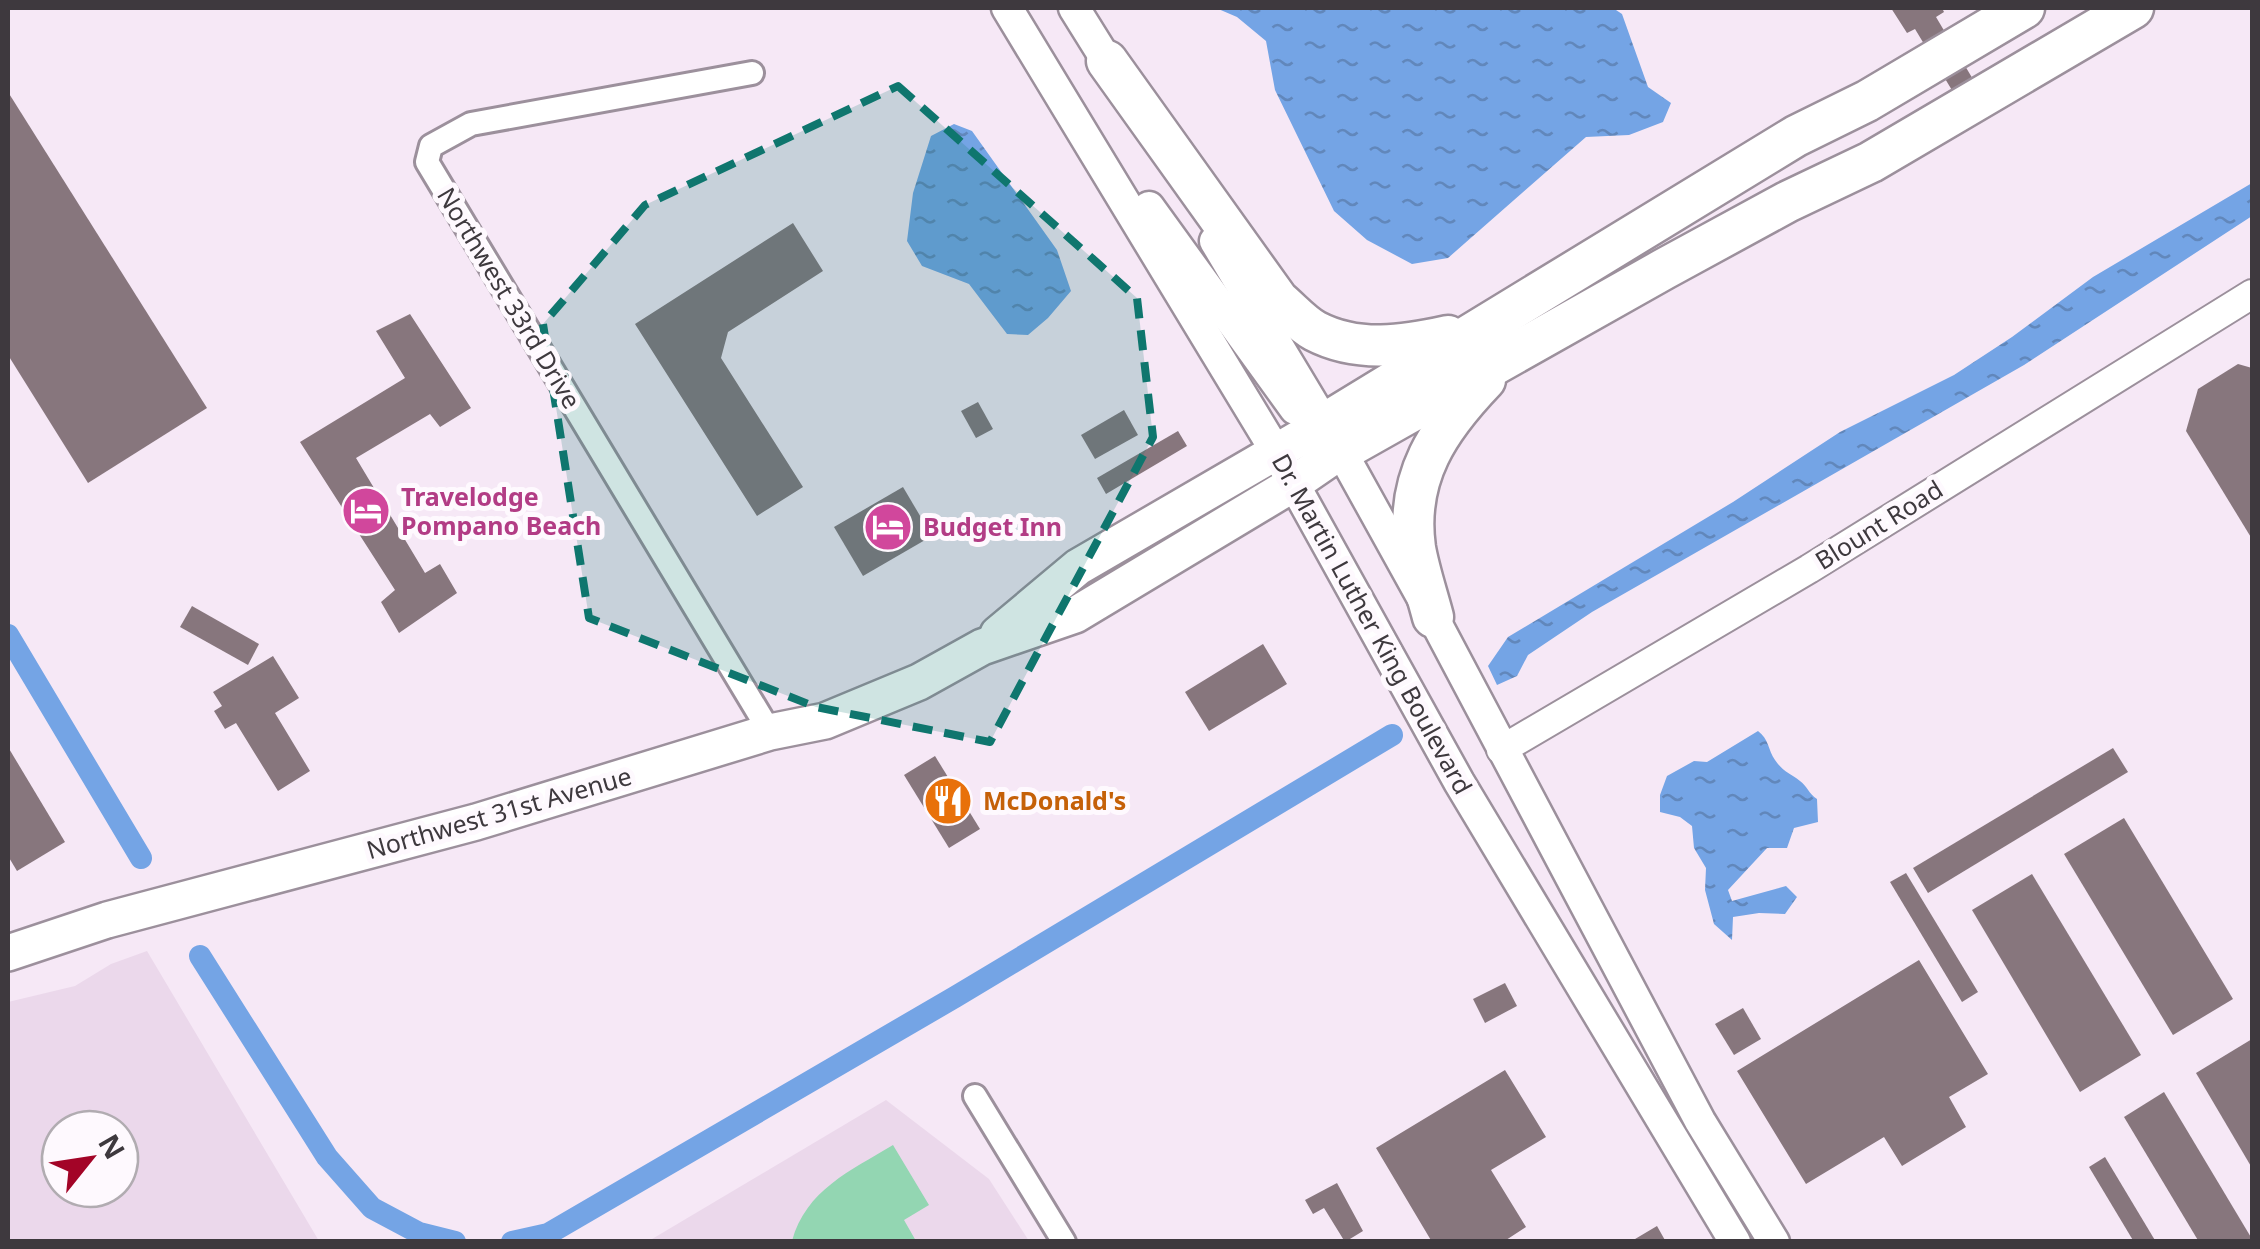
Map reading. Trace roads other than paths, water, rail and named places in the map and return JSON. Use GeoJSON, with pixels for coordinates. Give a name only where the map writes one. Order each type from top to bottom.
{"type":"FeatureCollection","features":[{"type":"Feature","properties":{"kind":"highway"},"geometry":{"type":"LineString","coordinates":[[1796,136],[1856,84],[1980,8]]}},
{"type":"Feature","properties":{"kind":"highway"},"geometry":{"type":"LineString","coordinates":[[1332,437],[1476,328],[1796,136],[1867,102],[2024,8]]}},
{"type":"Feature","properties":{"kind":"highway"},"geometry":{"type":"LineString","coordinates":[[1787,202],[1865,136],[2079,8]]}},
{"type":"Feature","properties":{"kind":"highway"},"geometry":{"type":"LineString","coordinates":[[1332,437],[1513,352],[1787,202],[1871,162],[2133,8]]}},
{"type":"Feature","properties":{"kind":"highway"},"geometry":{"type":"LineString","coordinates":[[1107,60],[1278,300],[1314,331],[1355,344],[1402,347],[1476,328]]}},
{"type":"Feature","properties":{"kind":"highway"},"geometry":{"type":"LineString","coordinates":[[1433,616],[1415,547],[1414,510],[1424,459],[1456,410],[1513,352]]}},
{"type":"Feature","properties":{"kind":"main road","name":"Dr. Martin Luther King Boulevard"},"geometry":{"type":"LineString","coordinates":[[1007,8],[1275,450],[1459,782],[1735,1242]]}},
{"type":"Feature","properties":{"kind":"main road","name":"Dr. Martin Luther King Boulevard"},"geometry":{"type":"LineString","coordinates":[[1074,8],[1332,437],[1433,616],[1700,1121],[1774,1242]]}},
{"type":"Feature","properties":{"kind":"main road"},"geometry":{"type":"LineString","coordinates":[[1090,145],[1124,173],[1298,412],[1332,437]]}},
{"type":"Feature","properties":{"kind":"main road","name":"Northwest 31st Avenue"},"geometry":{"type":"LineString","coordinates":[[982,648],[1078,568],[1275,450],[1332,437]]}},
{"type":"Feature","properties":{"kind":"main road","name":"Northwest 31st Avenue"},"geometry":{"type":"LineString","coordinates":[[8,953],[107,920],[476,822],[770,732],[825,721],[919,682],[982,648],[1075,615],[1293,484],[1332,437]]}},
{"type":"Feature","properties":{"kind":"main road"},"geometry":{"type":"LineString","coordinates":[[1706,1193],[1728,1202],[1752,1242]]}},
{"type":"Feature","properties":{"kind":"street","name":"Northwest 33rd Drive"},"geometry":{"type":"LineString","coordinates":[[752,73],[471,124],[432,146],[427,162],[770,732]]}},
{"type":"Feature","properties":{"kind":"street","name":"Blount Road"},"geometry":{"type":"LineString","coordinates":[[1501,750],[1808,568],[2252,294]]}},
{"type":"Feature","properties":{"kind":"street"},"geometry":{"type":"LineString","coordinates":[[975,1096],[1064,1242]]}},
{"type":"Feature","properties":{"kind":"water"},"geometry":{"type":"Polygon","coordinates":[[[1216,8],[1613,8],[1622,14],[1648,87],[1671,103],[1663,122],[1629,135],[1586,137],[1448,258],[1412,264],[1367,240],[1334,211],[1275,90],[1266,41],[1237,17],[1216,8]]]}},
{"type":"Feature","properties":{"kind":"water"},"geometry":{"type":"Polygon","coordinates":[[[954,124],[972,131],[1057,250],[1071,291],[1028,335],[1007,334],[969,284],[922,266],[907,241],[913,193],[931,136],[954,124]]]}},
{"type":"Feature","properties":{"kind":"water"},"geometry":{"type":"Polygon","coordinates":[[[2252,183],[2252,216],[2024,365],[1592,612],[1528,655],[1517,676],[1497,685],[1488,666],[1508,637],[1733,502],[1840,432],[1954,375],[2093,277],[2252,183]]]}},
{"type":"Feature","properties":{"kind":"water"},"geometry":{"type":"Polygon","coordinates":[[[1758,731],[1778,764],[1817,799],[1818,822],[1794,828],[1787,848],[1767,848],[1728,890],[1732,901],[1786,886],[1797,897],[1785,914],[1733,917],[1732,940],[1714,924],[1705,890],[1706,868],[1694,848],[1692,826],[1680,817],[1660,812],[1660,795],[1667,776],[1694,761],[1707,762],[1758,731]]]}},
{"type":"Feature","properties":{"kind":"waterway"},"geometry":{"type":"LineString","coordinates":[[8,635],[141,858]]}},
{"type":"Feature","properties":{"kind":"waterway"},"geometry":{"type":"LineString","coordinates":[[512,1242],[548,1234],[955,997],[1392,735]]}},
{"type":"Feature","properties":{"kind":"waterway"},"geometry":{"type":"LineString","coordinates":[[200,956],[327,1157],[372,1208],[419,1233],[455,1242]]}},
{"type":"Feature","properties":{"kind":"place","name":"Travelodge Pompano Beach"},"geometry":{"type":"Point","coordinates":[366,511]}},
{"type":"Feature","properties":{"kind":"place","name":"Budget Inn"},"geometry":{"type":"Point","coordinates":[888,527]}},
{"type":"Feature","properties":{"kind":"place","name":"McDonald's"},"geometry":{"type":"Point","coordinates":[948,801]}}]}
